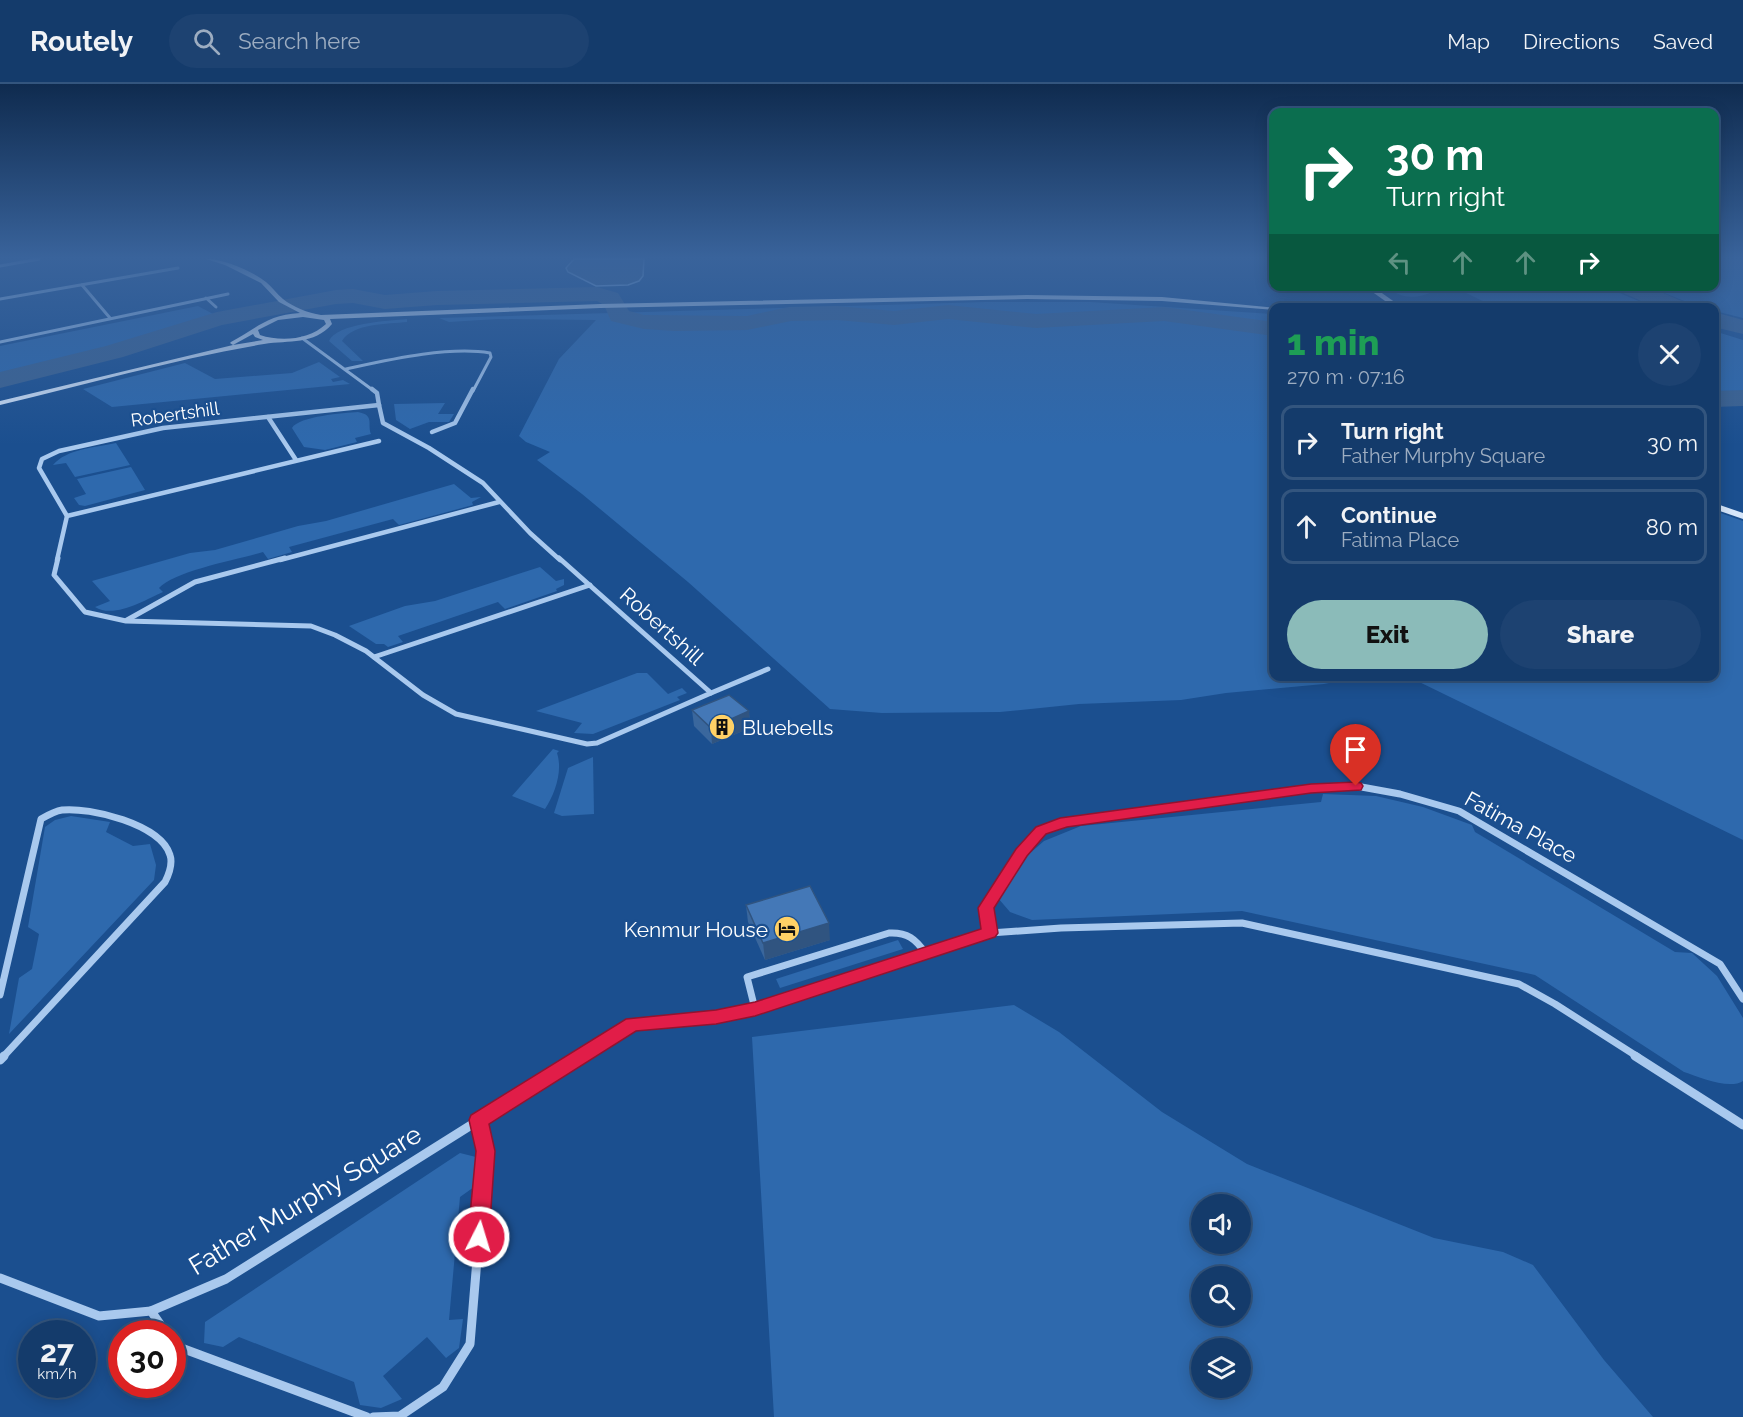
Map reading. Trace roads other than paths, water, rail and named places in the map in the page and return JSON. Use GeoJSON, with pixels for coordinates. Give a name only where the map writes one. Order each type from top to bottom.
{"type":"FeatureCollection","features":[{"type":"Feature","properties":{"kind":"main road"},"geometry":{"type":"LineString","coordinates":[[216,350],[270,321]]}},
{"type":"Feature","properties":{"kind":"main road"},"geometry":{"type":"LineString","coordinates":[[324,330],[329,324],[328,321]]}},
{"type":"Feature","properties":{"kind":"main road"},"geometry":{"type":"LineString","coordinates":[[344,325],[358,321]]}},
{"type":"Feature","properties":{"kind":"main road"},"geometry":{"type":"LineString","coordinates":[[0,403],[216,350],[302,338],[334,328]]}},
{"type":"Feature","properties":{"kind":"main road"},"geometry":{"type":"LineString","coordinates":[[255,331],[256,336],[275,340]]}},
{"type":"Feature","properties":{"kind":"main road"},"geometry":{"type":"LineString","coordinates":[[1719,508],[1743,516]]}},
{"type":"Feature","properties":{"kind":"street"},"geometry":{"type":"LineString","coordinates":[[0,342],[95,321]]}},
{"type":"Feature","properties":{"kind":"street","name":"Robertshill"},"geometry":{"type":"LineString","coordinates":[[302,338],[377,393],[383,423],[429,448],[483,483],[530,533],[711,693]]}},
{"type":"Feature","properties":{"kind":"street"},"geometry":{"type":"LineString","coordinates":[[346,369],[399,358],[477,351],[490,352],[491,357],[455,423],[432,432]]}},
{"type":"Feature","properties":{"kind":"street","name":"Robertshill"},"geometry":{"type":"LineString","coordinates":[[380,405],[163,428],[60,451],[42,459],[39,468],[67,516],[54,575],[85,612],[126,621],[311,626],[335,634],[374,657],[436,705],[456,714],[587,744],[597,743],[768,669]]}},
{"type":"Feature","properties":{"kind":"street"},"geometry":{"type":"LineString","coordinates":[[268,417],[296,460]]}},
{"type":"Feature","properties":{"kind":"street"},"geometry":{"type":"LineString","coordinates":[[67,516],[379,441]]}},
{"type":"Feature","properties":{"kind":"street"},"geometry":{"type":"LineString","coordinates":[[126,621],[195,582],[499,502]]}},
{"type":"Feature","properties":{"kind":"street","name":"Robertshill"},"geometry":{"type":"LineString","coordinates":[[374,657],[591,585]]}},
{"type":"Feature","properties":{"kind":"street","name":"Fatima Place"},"geometry":{"type":"LineString","coordinates":[[990,933],[986,908],[1021,853],[1041,831],[1065,822],[1139,810],[1311,789],[1356,786],[1400,794],[1459,811],[1720,964],[1743,999]]}},
{"type":"Feature","properties":{"kind":"street"},"geometry":{"type":"LineString","coordinates":[[0,995],[41,819],[59,810],[81,808],[117,816],[159,838],[169,850],[172,867],[165,882],[0,1059]]}},
{"type":"Feature","properties":{"kind":"street"},"geometry":{"type":"LineString","coordinates":[[755,1009],[747,977],[902,932],[916,939],[926,954],[990,933],[1061,928],[1242,923],[1519,984],[1556,1004],[1743,1125]]}},
{"type":"Feature","properties":{"kind":"street","name":"Father Murphy Square"},"geometry":{"type":"LineString","coordinates":[[0,1278],[99,1316],[151,1311],[226,1279],[632,1024],[716,1017],[755,1009],[926,954]]}},
{"type":"Feature","properties":{"kind":"street"},"geometry":{"type":"LineString","coordinates":[[373,1417],[400,1416],[443,1387],[470,1344],[486,1151],[478,1120]]}},
{"type":"Feature","properties":{"kind":"street"},"geometry":{"type":"LineString","coordinates":[[151,1311],[157,1320]]}},
{"type":"Feature","properties":{"kind":"street"},"geometry":{"type":"LineString","coordinates":[[186,1350],[367,1417]]}},
{"type":"Feature","properties":{"kind":"waterway"},"geometry":{"type":"LineString","coordinates":[[0,380],[114,352],[210,321]]}},
{"type":"Feature","properties":{"kind":"waterway"},"geometry":{"type":"LineString","coordinates":[[641,321],[675,324],[761,321]]}},
{"type":"Feature","properties":{"kind":"waterway"},"geometry":{"type":"LineString","coordinates":[[1217,321],[1269,328]]}},
{"type":"Feature","properties":{"kind":"waterway"},"geometry":{"type":"LineString","coordinates":[[1722,321],[1743,327]]}},
{"type":"Feature","properties":{"kind":"waterway"},"geometry":{"type":"LineString","coordinates":[[1719,399],[1743,398]]}},
{"type":"Feature","properties":{"kind":"place","name":"Bluebells"},"geometry":{"type":"Point","coordinates":[722,727]}},
{"type":"Feature","properties":{"kind":"place","name":"Kenmur House"},"geometry":{"type":"Point","coordinates":[787,929]}}]}
